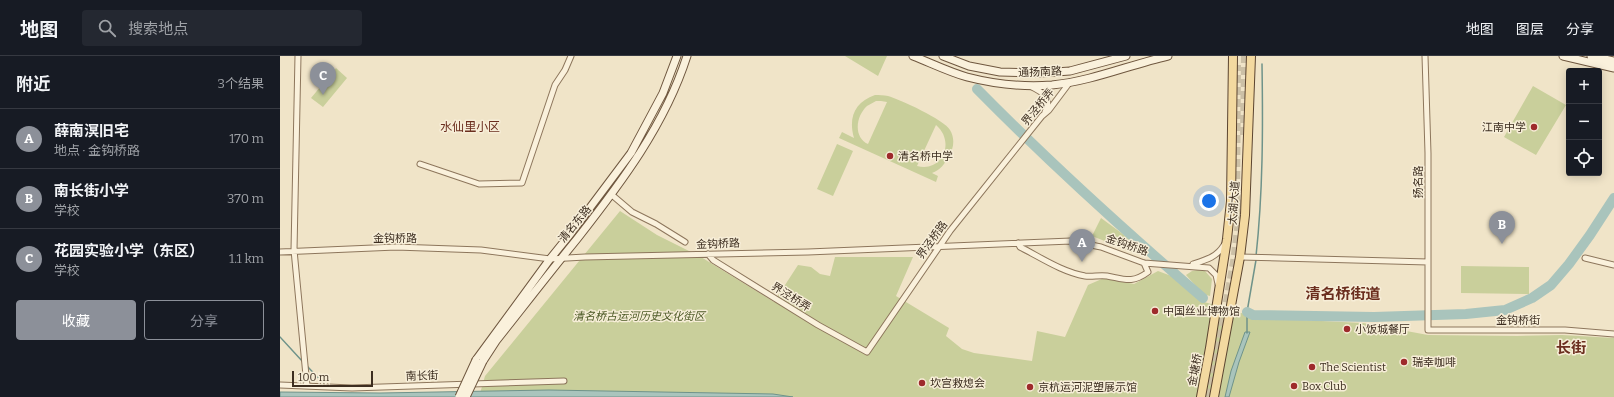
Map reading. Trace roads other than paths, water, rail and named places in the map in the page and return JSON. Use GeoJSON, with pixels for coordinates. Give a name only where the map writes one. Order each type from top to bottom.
{"type":"FeatureCollection","features":[{"type":"Feature","properties":{"kind":"main road","name":"清名东路"},"geometry":{"type":"LineString","coordinates":[[459,397],[479,361],[550,259],[576,228],[630,153],[663,93],[677,56]]}},
{"type":"Feature","properties":{"kind":"main road","name":"清名东路"},"geometry":{"type":"LineString","coordinates":[[466,397],[479,361],[612,195],[638,157],[659,122],[674,92],[687,56]]}},
{"type":"Feature","properties":{"kind":"main road","name":"通扬南路"},"geometry":{"type":"LineString","coordinates":[[913,56],[966,77],[999,83],[1027,85],[1052,85],[1168,56]]}},
{"type":"Feature","properties":{"kind":"main road","name":"通扬南路"},"geometry":{"type":"LineString","coordinates":[[943,56],[970,66],[1000,72],[1041,74],[1070,71],[1126,56]]}},
{"type":"Feature","properties":{"kind":"main road","name":"太湖大道"},"geometry":{"type":"LineString","coordinates":[[1210,348],[1227,239],[1231,201],[1234,56]]}},
{"type":"Feature","properties":{"kind":"main road","name":"太湖大道"},"geometry":{"type":"LineString","coordinates":[[1214,397],[1240,257],[1245,215],[1251,56]]}},
{"type":"Feature","properties":{"kind":"main road"},"geometry":{"type":"LineString","coordinates":[[1563,56],[1614,68]]}},
{"type":"Feature","properties":{"kind":"main road"},"geometry":{"type":"LineString","coordinates":[[1591,56],[1614,61]]}},
{"type":"Feature","properties":{"kind":"main road","name":"金塘桥"},"geometry":{"type":"LineString","coordinates":[[1201,397],[1210,348]]}},
{"type":"Feature","properties":{"kind":"street"},"geometry":{"type":"LineString","coordinates":[[298,56],[294,250],[307,386]]}},
{"type":"Feature","properties":{"kind":"street"},"geometry":{"type":"LineString","coordinates":[[420,164],[479,184],[522,183],[555,85],[565,70],[571,56]]}},
{"type":"Feature","properties":{"kind":"street","name":"扬名路"},"geometry":{"type":"LineString","coordinates":[[1425,56],[1428,153],[1428,324]]}},
{"type":"Feature","properties":{"kind":"street","name":"界泾桥弄"},"geometry":{"type":"LineString","coordinates":[[1020,145],[1071,81]]}},
{"type":"Feature","properties":{"kind":"street"},"geometry":{"type":"LineString","coordinates":[[1027,85],[1044,94],[1048,100],[1048,106],[1042,116]]}},
{"type":"Feature","properties":{"kind":"street","name":"界泾桥路"},"geometry":{"type":"LineString","coordinates":[[867,352],[938,247],[1020,145]]}},
{"type":"Feature","properties":{"kind":"street"},"geometry":{"type":"LineString","coordinates":[[612,195],[632,212],[656,224],[685,242]]}},
{"type":"Feature","properties":{"kind":"street"},"geometry":{"type":"LineString","coordinates":[[1184,266],[1207,260],[1215,256],[1221,250],[1227,239]]}},
{"type":"Feature","properties":{"kind":"street","name":"金钩桥路"},"geometry":{"type":"LineString","coordinates":[[280,252],[294,250],[396,246],[481,250],[560,259],[585,257],[938,247],[1064,241],[1086,243],[1101,247],[1144,263],[1209,268],[1216,275],[1220,288]]}},
{"type":"Feature","properties":{"kind":"street"},"geometry":{"type":"LineString","coordinates":[[1018,243],[1020,246],[1051,263],[1075,274],[1087,277],[1104,276],[1134,280],[1148,272],[1144,263]]}},
{"type":"Feature","properties":{"kind":"street","name":"界泾桥弄"},"geometry":{"type":"LineString","coordinates":[[708,254],[713,260],[818,325],[867,352]]}},
{"type":"Feature","properties":{"kind":"street"},"geometry":{"type":"LineString","coordinates":[[1240,257],[1428,262]]}},
{"type":"Feature","properties":{"kind":"street"},"geometry":{"type":"LineString","coordinates":[[1585,258],[1614,265]]}},
{"type":"Feature","properties":{"kind":"street","name":"金钩桥街"},"geometry":{"type":"LineString","coordinates":[[1428,324],[1428,330],[1565,330],[1614,334]]}},
{"type":"Feature","properties":{"kind":"street","name":"南长街"},"geometry":{"type":"LineString","coordinates":[[280,385],[352,388],[564,381]]}},
{"type":"Feature","properties":{"kind":"water"},"geometry":{"type":"Polygon","coordinates":[[[1245,332],[1250,332],[1239,362],[1229,397],[1225,397],[1231,371],[1245,332]]]}},
{"type":"Feature","properties":{"kind":"water"},"geometry":{"type":"Polygon","coordinates":[[[549,390],[773,394],[793,397],[280,397],[280,392],[380,393],[549,390]]]}},
{"type":"Feature","properties":{"kind":"waterway"},"geometry":{"type":"LineString","coordinates":[[1256,256],[1262,160],[1262,64]]}},
{"type":"Feature","properties":{"kind":"waterway"},"geometry":{"type":"LineString","coordinates":[[977,89],[1088,196],[1203,298]]}},
{"type":"Feature","properties":{"kind":"waterway"},"geometry":{"type":"LineString","coordinates":[[1247,312],[1253,315],[1374,317],[1466,314],[1505,310],[1532,298],[1551,285],[1569,264],[1614,198]]}},
{"type":"Feature","properties":{"kind":"waterway"},"geometry":{"type":"LineString","coordinates":[[1247,333],[1247,312],[1256,260]]}},
{"type":"Feature","properties":{"kind":"waterway"},"geometry":{"type":"LineString","coordinates":[[280,337],[303,362]]}},
{"type":"Feature","properties":{"kind":"waterway"},"geometry":{"type":"LineString","coordinates":[[307,366],[323,383]]}},
{"type":"Feature","properties":{"kind":"tunnel"},"geometry":{"type":"LineString","coordinates":[[1244,135],[1245,56]]}},
{"type":"Feature","properties":{"kind":"tunnel"},"geometry":{"type":"LineString","coordinates":[[1236,215],[1237,65]]}},
{"type":"Feature","properties":{"kind":"tunnel"},"geometry":{"type":"LineString","coordinates":[[1210,397],[1234,262],[1242,196]]}},
{"type":"Feature","properties":{"kind":"place","name":"花园实验小学（东区）"},"geometry":{"type":"Point","coordinates":[323,95]}},
{"type":"Feature","properties":{"kind":"place","name":"江南中学"},"geometry":{"type":"Point","coordinates":[1534,127]}},
{"type":"Feature","properties":{"kind":"place","name":"清名桥中学"},"geometry":{"type":"Point","coordinates":[890,156]}},
{"type":"Feature","properties":{"kind":"place","name":"南长街小学"},"geometry":{"type":"Point","coordinates":[1502,244]}},
{"type":"Feature","properties":{"kind":"place","name":"薛南溟旧宅"},"geometry":{"type":"Point","coordinates":[1082,262]}},
{"type":"Feature","properties":{"kind":"place","name":"中国丝业博物馆"},"geometry":{"type":"Point","coordinates":[1155,311]}},
{"type":"Feature","properties":{"kind":"place","name":"小饭城餐厅"},"geometry":{"type":"Point","coordinates":[1347,329]}},
{"type":"Feature","properties":{"kind":"place","name":"瑞幸咖啡"},"geometry":{"type":"Point","coordinates":[1404,362]}},
{"type":"Feature","properties":{"kind":"place","name":"The Scientist"},"geometry":{"type":"Point","coordinates":[1312,367]}},
{"type":"Feature","properties":{"kind":"place","name":"坎宫救熄会"},"geometry":{"type":"Point","coordinates":[922,383]}},
{"type":"Feature","properties":{"kind":"place","name":"Box Club"},"geometry":{"type":"Point","coordinates":[1294,386]}},
{"type":"Feature","properties":{"kind":"place","name":"京杭运河泥塑展示馆"},"geometry":{"type":"Point","coordinates":[1030,387]}},
{"type":"Feature","properties":{"kind":"district","name":"水仙里小区"},"geometry":{"type":"Point","coordinates":[470,127]}},
{"type":"Feature","properties":{"kind":"district","name":"清名桥街道"},"geometry":{"type":"Point","coordinates":[1343,294]}},
{"type":"Feature","properties":{"kind":"district","name":"长街"},"geometry":{"type":"Point","coordinates":[1571,348]}},
{"type":"Feature","properties":{"kind":"park label","name":"清名桥古运河历史文化街区"},"geometry":{"type":"Point","coordinates":[639,316]}}]}
